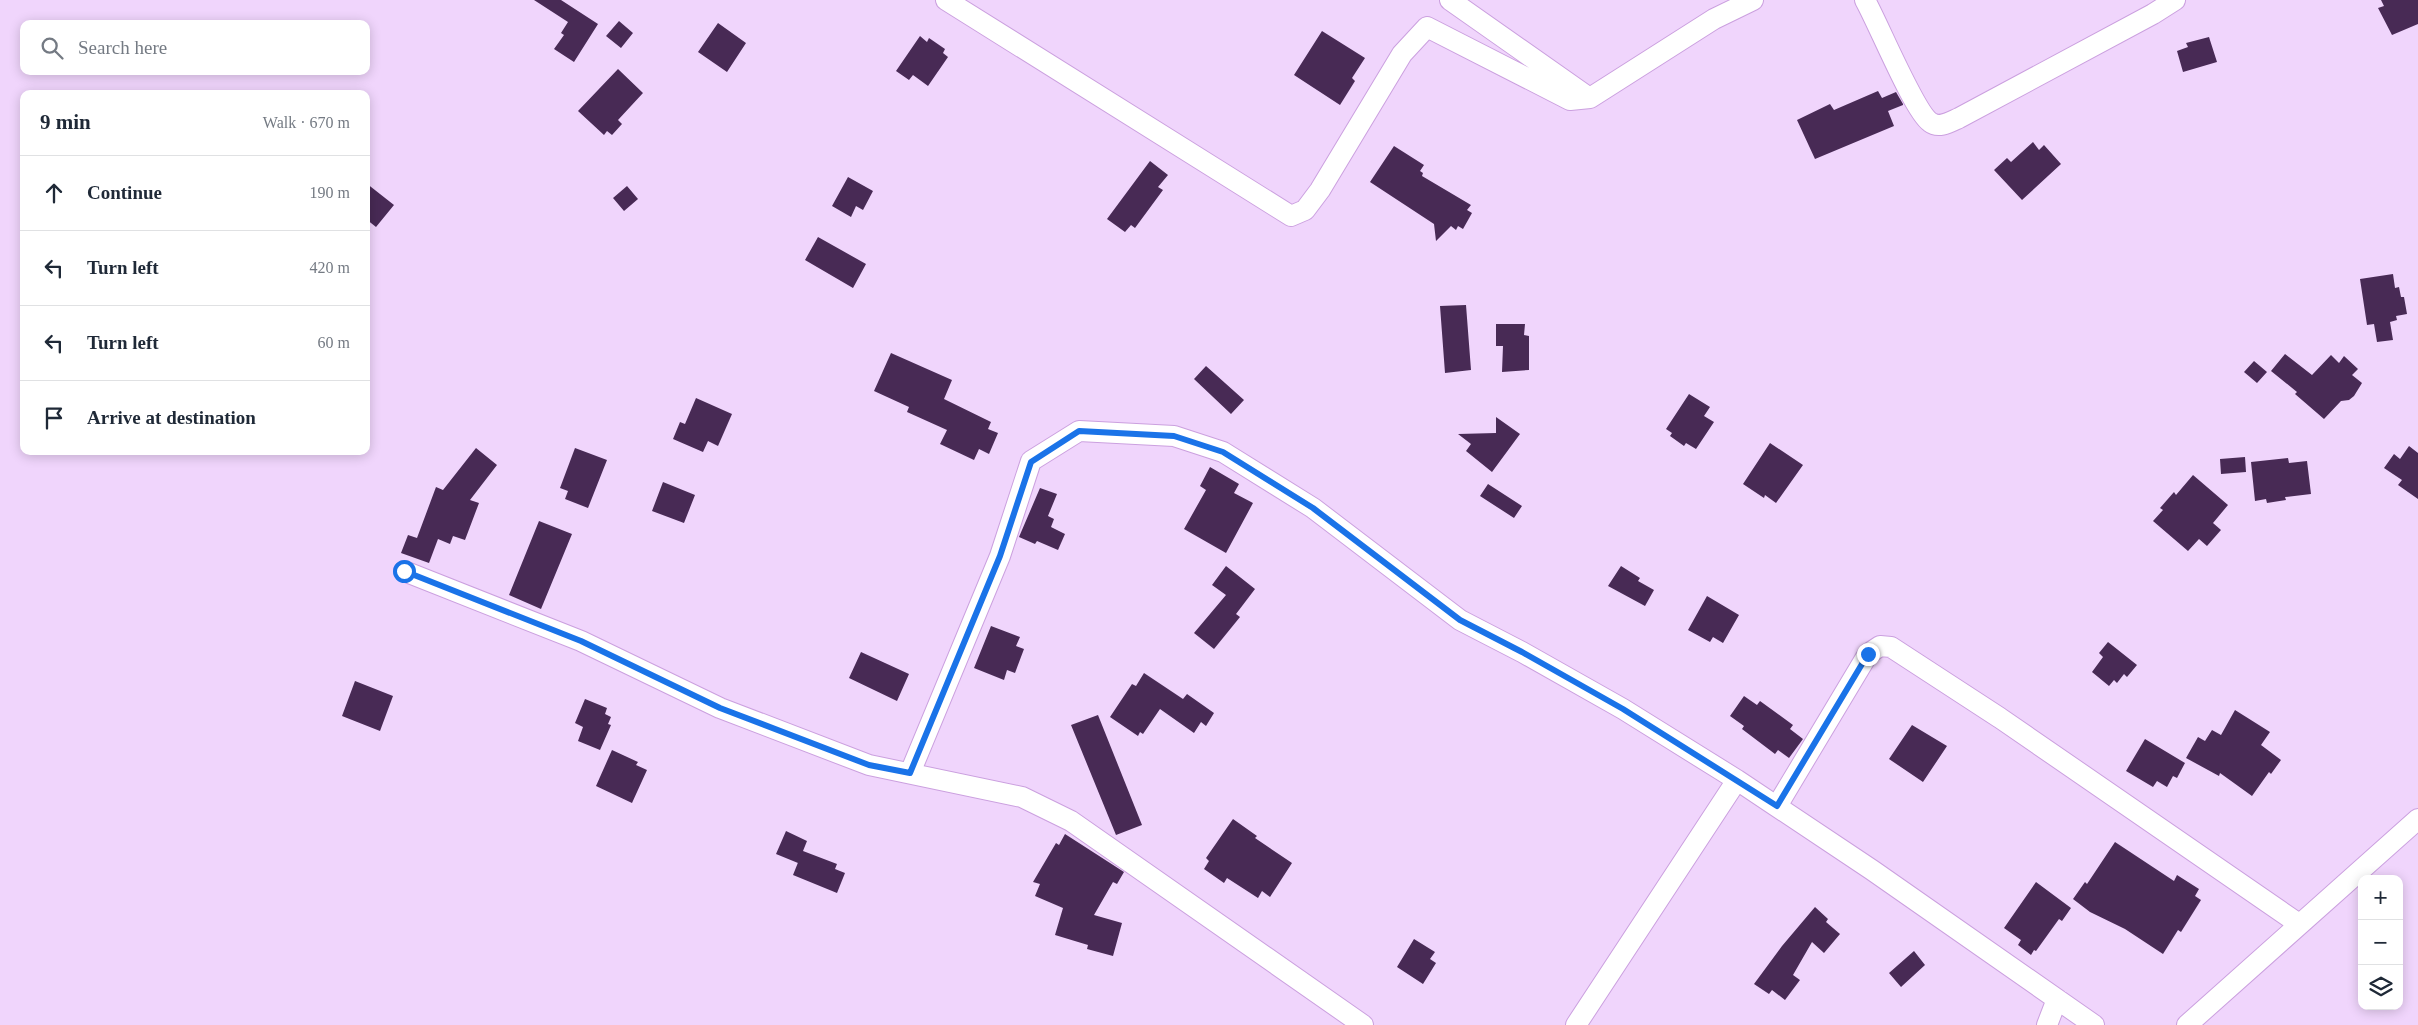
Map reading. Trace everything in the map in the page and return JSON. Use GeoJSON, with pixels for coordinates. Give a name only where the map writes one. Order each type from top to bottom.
{"type":"FeatureCollection","features":[{"type":"Feature","properties":{"kind":"street"},"geometry":{"type":"LineString","coordinates":[[946,0],[1291,216],[1305,210],[1320,190],[1402,54],[1427,27],[1570,100],[1590,98],[1714,20],[1753,0]]}},
{"type":"Feature","properties":{"kind":"street"},"geometry":{"type":"LineString","coordinates":[[1450,0],[1590,98]]}},
{"type":"Feature","properties":{"kind":"street"},"geometry":{"type":"LineString","coordinates":[[1865,0],[1918,106],[1930,122],[1941,126],[2111,37],[2175,0]]}},
{"type":"Feature","properties":{"kind":"street"},"geometry":{"type":"LineString","coordinates":[[910,773],[1000,556],[1031,462],[1079,431],[1174,436],[1223,452],[1313,508],[1460,620],[1522,652],[1623,709],[1737,780],[2094,1025]]}},
{"type":"Feature","properties":{"kind":"street"},"geometry":{"type":"LineString","coordinates":[[404,571],[581,641],[720,708],[869,765],[1022,796],[1071,821],[1363,1025]]}},
{"type":"Feature","properties":{"kind":"street"},"geometry":{"type":"LineString","coordinates":[[1777,806],[1868,654],[1880,646],[1890,647],[2000,718],[2299,924]]}},
{"type":"Feature","properties":{"kind":"street"},"geometry":{"type":"LineString","coordinates":[[1576,1025],[1737,780]]}},
{"type":"Feature","properties":{"kind":"street"},"geometry":{"type":"LineString","coordinates":[[2187,1025],[2418,819]]}},
{"type":"Feature","properties":{"kind":"street"},"geometry":{"type":"LineString","coordinates":[[2047,1025],[2057,999]]}},
{"type":"Feature","properties":{"kind":"building"},"geometry":{"type":"Polygon","coordinates":[[[534,0],[561,0],[598,24],[574,62],[554,49],[564,35],[561,33],[568,22],[534,0]]]}},
{"type":"Feature","properties":{"kind":"building"},"geometry":{"type":"Polygon","coordinates":[[[2381,0],[2418,0],[2418,24],[2392,35],[2378,8],[2384,6],[2381,0]]]}},
{"type":"Feature","properties":{"kind":"building"},"geometry":{"type":"Polygon","coordinates":[[[619,21],[633,33],[621,48],[606,36],[619,21]]]}},
{"type":"Feature","properties":{"kind":"building"},"geometry":{"type":"Polygon","coordinates":[[[718,23],[746,43],[727,72],[698,52],[718,23]]]}},
{"type":"Feature","properties":{"kind":"building"},"geometry":{"type":"Polygon","coordinates":[[[1322,31],[1365,58],[1352,78],[1355,81],[1340,105],[1294,75],[1322,31]]]}},
{"type":"Feature","properties":{"kind":"building"},"geometry":{"type":"Polygon","coordinates":[[[920,36],[927,42],[929,38],[945,49],[943,53],[948,57],[928,86],[913,75],[909,80],[896,71],[920,36]]]}},
{"type":"Feature","properties":{"kind":"building"},"geometry":{"type":"Polygon","coordinates":[[[2209,37],[2217,62],[2183,72],[2177,51],[2188,47],[2186,43],[2209,37]]]}},
{"type":"Feature","properties":{"kind":"building"},"geometry":{"type":"Polygon","coordinates":[[[618,69],[643,93],[618,120],[622,124],[612,135],[607,131],[604,135],[578,111],[618,69]]]}},
{"type":"Feature","properties":{"kind":"building"},"geometry":{"type":"Polygon","coordinates":[[[1878,91],[1882,98],[1896,92],[1903,104],[1888,111],[1894,126],[1815,159],[1797,120],[1830,104],[1834,110],[1878,91]]]}},
{"type":"Feature","properties":{"kind":"building"},"geometry":{"type":"Polygon","coordinates":[[[2033,142],[2039,150],[2044,145],[2061,164],[2022,200],[1994,170],[2007,158],[2011,162],[2033,142]]]}},
{"type":"Feature","properties":{"kind":"building"},"geometry":{"type":"Polygon","coordinates":[[[1394,146],[1424,165],[1420,171],[1423,173],[1422,176],[1471,205],[1467,210],[1472,213],[1463,229],[1458,226],[1456,230],[1451,226],[1436,241],[1434,224],[1370,182],[1394,146]]]}},
{"type":"Feature","properties":{"kind":"building"},"geometry":{"type":"Polygon","coordinates":[[[1150,161],[1168,175],[1158,187],[1163,190],[1135,228],[1131,225],[1125,232],[1107,219],[1150,161]]]}},
{"type":"Feature","properties":{"kind":"building"},"geometry":{"type":"Polygon","coordinates":[[[848,177],[873,191],[863,210],[856,206],[851,217],[832,206],[848,177]]]}},
{"type":"Feature","properties":{"kind":"building"},"geometry":{"type":"Polygon","coordinates":[[[370,186],[394,205],[376,227],[370,222],[370,186]]]}},
{"type":"Feature","properties":{"kind":"building"},"geometry":{"type":"Polygon","coordinates":[[[627,186],[638,199],[624,211],[613,198],[627,186]]]}},
{"type":"Feature","properties":{"kind":"building"},"geometry":{"type":"Polygon","coordinates":[[[818,237],[866,264],[853,288],[805,260],[818,237]]]}},
{"type":"Feature","properties":{"kind":"building"},"geometry":{"type":"Polygon","coordinates":[[[2393,274],[2395,288],[2399,287],[2401,297],[2404,297],[2407,314],[2396,316],[2397,320],[2390,322],[2393,340],[2377,342],[2374,324],[2367,325],[2360,279],[2393,274]]]}},
{"type":"Feature","properties":{"kind":"building"},"geometry":{"type":"Polygon","coordinates":[[[1466,305],[1471,370],[1445,373],[1440,306],[1466,305]]]}},
{"type":"Feature","properties":{"kind":"building"},"geometry":{"type":"Polygon","coordinates":[[[1496,324],[1525,324],[1524,335],[1529,336],[1529,370],[1502,372],[1503,346],[1496,346],[1496,324]]]}},
{"type":"Feature","properties":{"kind":"building"},"geometry":{"type":"Polygon","coordinates":[[[891,353],[952,380],[944,399],[991,422],[988,429],[998,433],[989,454],[979,449],[974,460],[940,444],[947,430],[907,412],[909,407],[874,391],[891,353]]]}},
{"type":"Feature","properties":{"kind":"building"},"geometry":{"type":"Polygon","coordinates":[[[2285,354],[2312,375],[2331,355],[2339,363],[2344,356],[2358,369],[2352,375],[2362,383],[2354,396],[2349,400],[2341,401],[2324,419],[2295,394],[2297,392],[2271,371],[2285,354]]]}},
{"type":"Feature","properties":{"kind":"building"},"geometry":{"type":"Polygon","coordinates":[[[2254,361],[2267,372],[2257,383],[2244,372],[2254,361]]]}},
{"type":"Feature","properties":{"kind":"building"},"geometry":{"type":"Polygon","coordinates":[[[1206,366],[1244,400],[1231,414],[1194,379],[1206,366]]]}},
{"type":"Feature","properties":{"kind":"building"},"geometry":{"type":"Polygon","coordinates":[[[1689,394],[1710,407],[1704,416],[1714,422],[1696,449],[1686,443],[1684,446],[1670,436],[1672,433],[1666,429],[1689,394]]]}},
{"type":"Feature","properties":{"kind":"building"},"geometry":{"type":"Polygon","coordinates":[[[696,398],[732,414],[718,446],[708,441],[703,452],[673,439],[680,422],[685,424],[696,398]]]}},
{"type":"Feature","properties":{"kind":"building"},"geometry":{"type":"Polygon","coordinates":[[[1496,417],[1520,434],[1492,472],[1466,451],[1471,444],[1458,434],[1496,433],[1496,417]]]}},
{"type":"Feature","properties":{"kind":"building"},"geometry":{"type":"Polygon","coordinates":[[[1770,443],[1803,465],[1776,503],[1765,495],[1764,498],[1743,484],[1770,443]]]}},
{"type":"Feature","properties":{"kind":"building"},"geometry":{"type":"Polygon","coordinates":[[[2409,446],[2418,453],[2418,499],[2398,485],[2402,480],[2384,468],[2394,454],[2400,459],[2409,446]]]}},
{"type":"Feature","properties":{"kind":"building"},"geometry":{"type":"Polygon","coordinates":[[[476,448],[497,465],[470,500],[479,503],[465,540],[453,536],[450,544],[438,539],[429,563],[401,553],[408,535],[417,538],[436,487],[443,490],[476,448]]]}},
{"type":"Feature","properties":{"kind":"building"},"geometry":{"type":"Polygon","coordinates":[[[575,448],[607,460],[588,508],[565,499],[568,491],[560,488],[575,448]]]}},
{"type":"Feature","properties":{"kind":"building"},"geometry":{"type":"Polygon","coordinates":[[[2245,457],[2246,472],[2221,474],[2220,459],[2245,457]]]}},
{"type":"Feature","properties":{"kind":"building"},"geometry":{"type":"Polygon","coordinates":[[[2288,458],[2289,463],[2307,461],[2311,494],[2285,497],[2286,500],[2267,503],[2266,499],[2255,501],[2251,462],[2288,458]]]}},
{"type":"Feature","properties":{"kind":"building"},"geometry":{"type":"Polygon","coordinates":[[[1210,467],[1239,484],[1234,493],[1253,503],[1226,553],[1184,529],[1206,490],[1200,486],[1210,467]]]}},
{"type":"Feature","properties":{"kind":"building"},"geometry":{"type":"Polygon","coordinates":[[[2193,475],[2228,505],[2213,523],[2221,530],[2207,546],[2199,539],[2188,551],[2153,521],[2163,510],[2160,508],[2174,492],[2176,495],[2193,475]]]}},
{"type":"Feature","properties":{"kind":"building"},"geometry":{"type":"Polygon","coordinates":[[[663,482],[695,495],[684,523],[652,511],[663,482]]]}},
{"type":"Feature","properties":{"kind":"building"},"geometry":{"type":"Polygon","coordinates":[[[1488,484],[1522,506],[1514,518],[1480,496],[1488,484]]]}},
{"type":"Feature","properties":{"kind":"building"},"geometry":{"type":"Polygon","coordinates":[[[1040,488],[1057,494],[1048,516],[1054,519],[1051,527],[1065,534],[1058,550],[1037,541],[1035,544],[1019,537],[1040,488]]]}},
{"type":"Feature","properties":{"kind":"building"},"geometry":{"type":"Polygon","coordinates":[[[539,521],[572,534],[541,609],[509,595],[539,521]]]}},
{"type":"Feature","properties":{"kind":"building"},"geometry":{"type":"Polygon","coordinates":[[[1226,566],[1255,589],[1236,614],[1240,617],[1214,649],[1194,633],[1226,595],[1212,585],[1226,566]]]}},
{"type":"Feature","properties":{"kind":"building"},"geometry":{"type":"Polygon","coordinates":[[[1621,566],[1640,578],[1638,581],[1654,590],[1645,606],[1608,586],[1621,566]]]}},
{"type":"Feature","properties":{"kind":"building"},"geometry":{"type":"Polygon","coordinates":[[[1707,596],[1739,615],[1723,643],[1713,637],[1710,642],[1688,630],[1707,596]]]}},
{"type":"Feature","properties":{"kind":"building"},"geometry":{"type":"Polygon","coordinates":[[[991,626],[1020,637],[1016,646],[1024,649],[1015,673],[1007,670],[1004,680],[974,668],[991,626]]]}},
{"type":"Feature","properties":{"kind":"building"},"geometry":{"type":"Polygon","coordinates":[[[2108,642],[2137,665],[2127,677],[2124,674],[2117,683],[2114,680],[2109,686],[2092,672],[2103,657],[2099,653],[2108,642]]]}},
{"type":"Feature","properties":{"kind":"building"},"geometry":{"type":"Polygon","coordinates":[[[861,652],[909,674],[897,701],[849,678],[861,652]]]}},
{"type":"Feature","properties":{"kind":"building"},"geometry":{"type":"Polygon","coordinates":[[[1144,673],[1183,699],[1187,694],[1214,713],[1206,726],[1201,722],[1194,733],[1160,709],[1143,734],[1140,732],[1138,736],[1110,717],[1132,684],[1136,686],[1144,673]]]}},
{"type":"Feature","properties":{"kind":"building"},"geometry":{"type":"Polygon","coordinates":[[[355,681],[393,696],[380,731],[342,716],[355,681]]]}},
{"type":"Feature","properties":{"kind":"building"},"geometry":{"type":"Polygon","coordinates":[[[1744,696],[1757,705],[1760,701],[1793,725],[1790,729],[1803,739],[1789,758],[1778,750],[1775,754],[1742,729],[1744,726],[1730,716],[1744,696]]]}},
{"type":"Feature","properties":{"kind":"building"},"geometry":{"type":"Polygon","coordinates":[[[585,699],[607,708],[605,714],[611,717],[608,724],[611,725],[600,750],[578,741],[583,727],[575,723],[585,699]]]}},
{"type":"Feature","properties":{"kind":"building"},"geometry":{"type":"Polygon","coordinates":[[[2235,710],[2270,732],[2261,745],[2281,760],[2271,774],[2269,772],[2252,796],[2220,773],[2219,776],[2186,758],[2198,737],[2205,741],[2212,730],[2221,735],[2235,710]]]}},
{"type":"Feature","properties":{"kind":"building"},"geometry":{"type":"Polygon","coordinates":[[[1098,715],[1142,825],[1116,835],[1071,725],[1098,715]]]}},
{"type":"Feature","properties":{"kind":"building"},"geometry":{"type":"Polygon","coordinates":[[[1912,725],[1947,746],[1923,782],[1889,759],[1912,725]]]}},
{"type":"Feature","properties":{"kind":"building"},"geometry":{"type":"Polygon","coordinates":[[[2145,739],[2185,763],[2177,778],[2173,776],[2167,787],[2157,781],[2153,787],[2126,771],[2145,739]]]}},
{"type":"Feature","properties":{"kind":"building"},"geometry":{"type":"Polygon","coordinates":[[[612,750],[638,762],[636,765],[647,770],[632,803],[596,786],[612,750]]]}},
{"type":"Feature","properties":{"kind":"building"},"geometry":{"type":"Polygon","coordinates":[[[1233,819],[1257,836],[1255,838],[1292,863],[1270,897],[1262,891],[1258,898],[1227,878],[1224,883],[1204,869],[1209,861],[1206,858],[1233,819]]]}},
{"type":"Feature","properties":{"kind":"building"},"geometry":{"type":"Polygon","coordinates":[[[786,831],[807,841],[803,851],[837,864],[835,869],[845,873],[837,893],[793,875],[798,863],[776,854],[786,831]]]}},
{"type":"Feature","properties":{"kind":"building"},"geometry":{"type":"Polygon","coordinates":[[[1065,834],[1124,872],[1117,884],[1113,882],[1094,915],[1122,923],[1113,956],[1087,949],[1088,945],[1055,935],[1063,908],[1035,896],[1040,884],[1033,882],[1056,843],[1059,845],[1065,834]]]}},
{"type":"Feature","properties":{"kind":"building"},"geometry":{"type":"Polygon","coordinates":[[[2115,842],[2174,881],[2177,875],[2199,889],[2195,896],[2201,900],[2181,932],[2178,930],[2163,954],[2125,929],[2090,912],[2073,899],[2085,882],[2087,884],[2115,842]]]}},
{"type":"Feature","properties":{"kind":"building"},"geometry":{"type":"Polygon","coordinates":[[[2036,882],[2071,908],[2062,921],[2059,919],[2031,955],[2018,945],[2021,940],[2004,928],[2036,882]]]}},
{"type":"Feature","properties":{"kind":"building"},"geometry":{"type":"Polygon","coordinates":[[[1815,907],[1828,919],[1826,922],[1840,934],[1824,953],[1812,942],[1793,975],[1800,980],[1785,1000],[1772,990],[1769,994],[1754,984],[1782,946],[1815,907]]]}},
{"type":"Feature","properties":{"kind":"building"},"geometry":{"type":"Polygon","coordinates":[[[1414,939],[1435,952],[1430,959],[1436,963],[1423,984],[1397,967],[1414,939]]]}},
{"type":"Feature","properties":{"kind":"building"},"geometry":{"type":"Polygon","coordinates":[[[1914,951],[1925,965],[1901,987],[1889,973],[1914,951]]]}},
{"type":"Feature","properties":{"kind":"route"},"geometry":{"type":"LineString","coordinates":[[404,571],[581,641],[720,708],[869,765],[910,773],[1000,556],[1031,462],[1079,431],[1174,436],[1223,452],[1313,508],[1460,620],[1522,652],[1623,709],[1777,806],[1868,654]]}}]}
